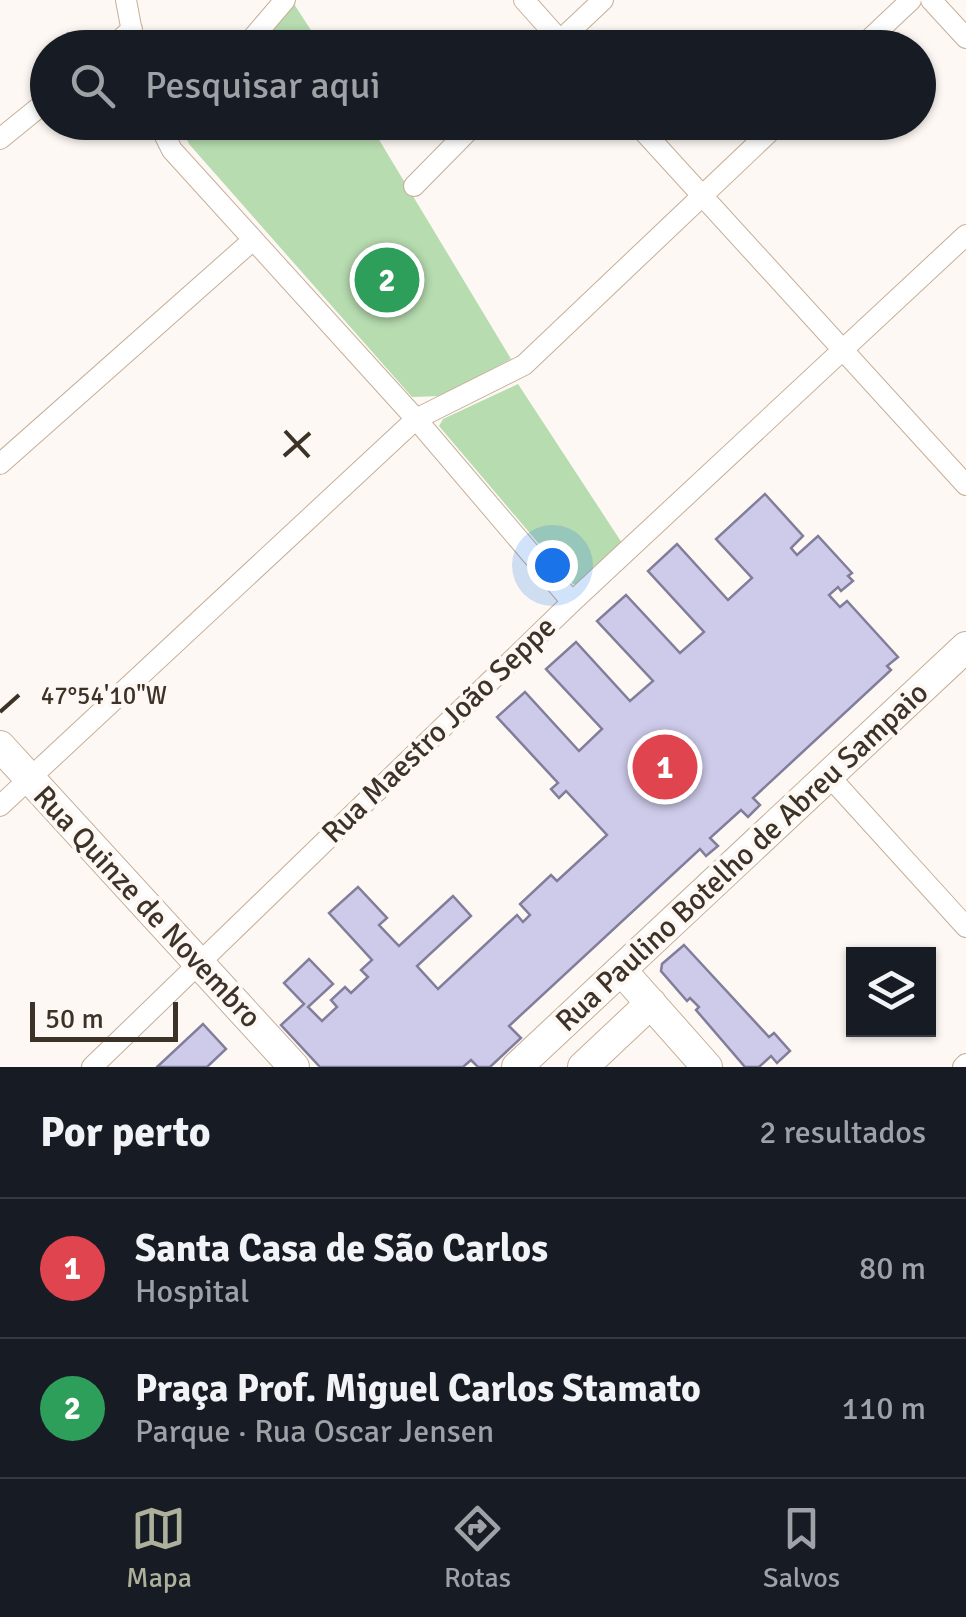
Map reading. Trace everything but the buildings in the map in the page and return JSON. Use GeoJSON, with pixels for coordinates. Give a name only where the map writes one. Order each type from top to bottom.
{"type":"FeatureCollection","features":[{"type":"Feature","properties":{"kind":"main road","name":"Rua Paulino Botelho de Abreu Sampaio"},"geometry":{"type":"LineString","coordinates":[[516,1067],[966,647]]}},
{"type":"Feature","properties":{"kind":"main road","name":"Rua Quinze de Novembro"},"geometry":{"type":"LineString","coordinates":[[0,746],[294,1067]]}},
{"type":"Feature","properties":{"kind":"main road"},"geometry":{"type":"LineString","coordinates":[[622,972],[707,1067]]}},
{"type":"Feature","properties":{"kind":"main road"},"geometry":{"type":"LineString","coordinates":[[584,1005],[606,1003],[618,1022],[616,1037]]}},
{"type":"Feature","properties":{"kind":"main road","name":"Rua Paulino Botelho de Abreu Sampaio"},"geometry":{"type":"LineString","coordinates":[[583,1067],[651,1004]]}},
{"type":"Feature","properties":{"kind":"street"},"geometry":{"type":"LineString","coordinates":[[126,0],[132,30]]}},
{"type":"Feature","properties":{"kind":"street"},"geometry":{"type":"LineString","coordinates":[[259,30],[285,0]]}},
{"type":"Feature","properties":{"kind":"street"},"geometry":{"type":"LineString","coordinates":[[524,0],[547,30]]}},
{"type":"Feature","properties":{"kind":"street"},"geometry":{"type":"LineString","coordinates":[[574,30],[603,0]]}},
{"type":"Feature","properties":{"kind":"street"},"geometry":{"type":"LineString","coordinates":[[879,30],[911,0]]}},
{"type":"Feature","properties":{"kind":"street"},"geometry":{"type":"LineString","coordinates":[[931,0],[966,38]]}},
{"type":"Feature","properties":{"kind":"street"},"geometry":{"type":"LineString","coordinates":[[0,139],[30,115]]}},
{"type":"Feature","properties":{"kind":"street"},"geometry":{"type":"LineString","coordinates":[[169,140],[253,240],[416,418],[572,602]]}},
{"type":"Feature","properties":{"kind":"street"},"geometry":{"type":"LineString","coordinates":[[414,186],[459,140]]}},
{"type":"Feature","properties":{"kind":"street"},"geometry":{"type":"LineString","coordinates":[[651,140],[966,485]]}},
{"type":"Feature","properties":{"kind":"street"},"geometry":{"type":"LineString","coordinates":[[0,806],[416,418],[524,366],[761,140]]}},
{"type":"Feature","properties":{"kind":"street","name":"Rua Maestro João Seppe"},"geometry":{"type":"LineString","coordinates":[[92,1067],[572,602],[966,235]]}},
{"type":"Feature","properties":{"kind":"street"},"geometry":{"type":"LineString","coordinates":[[0,464],[253,240]]}},
{"type":"Feature","properties":{"kind":"street"},"geometry":{"type":"LineString","coordinates":[[829,776],[966,927]]}},
{"type":"Feature","properties":{"kind":"green space"},"geometry":{"type":"Polygon","coordinates":[[[292,1],[311,30],[267,30],[292,1]]]}},
{"type":"Feature","properties":{"kind":"green space"},"geometry":{"type":"Polygon","coordinates":[[[187,140],[379,140],[511,359],[441,396],[412,397],[187,140]]]}},
{"type":"Feature","properties":{"kind":"green space"},"geometry":{"type":"Polygon","coordinates":[[[518,384],[624,546],[580,584],[573,584],[439,426],[443,419],[518,384]]]}},
{"type":"Feature","properties":{"kind":"place","name":"Praça Prof. Miguel Carlos Stamato"},"geometry":{"type":"Point","coordinates":[387,280]}},
{"type":"Feature","properties":{"kind":"place","name":"Santa Casa de São Carlos"},"geometry":{"type":"Point","coordinates":[665,767]}}]}
